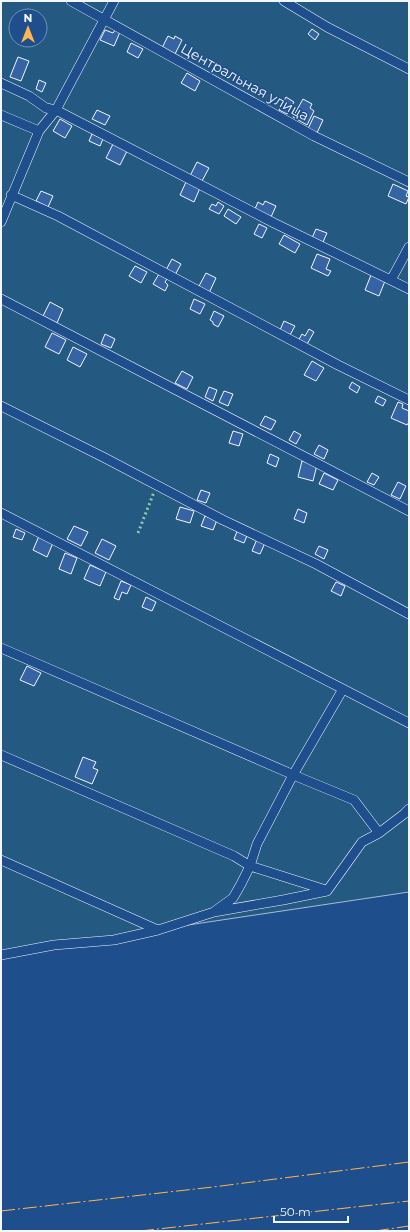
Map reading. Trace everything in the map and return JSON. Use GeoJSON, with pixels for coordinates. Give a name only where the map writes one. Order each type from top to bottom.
{"type":"FeatureCollection","features":[{"type":"Feature","properties":{"kind":"street","name":"Центральная улица"},"geometry":{"type":"LineString","coordinates":[[71,1],[314,136],[409,182]]}},
{"type":"Feature","properties":{"kind":"street"},"geometry":{"type":"LineString","coordinates":[[1,222],[39,131],[56,110],[114,1]]}},
{"type":"Feature","properties":{"kind":"street"},"geometry":{"type":"LineString","coordinates":[[284,1],[327,27],[409,69]]}},
{"type":"Feature","properties":{"kind":"street"},"geometry":{"type":"LineString","coordinates":[[1,83],[29,96],[46,108],[56,110],[274,223],[409,289]]}},
{"type":"Feature","properties":{"kind":"street"},"geometry":{"type":"LineString","coordinates":[[1,115],[39,131]]}},
{"type":"Feature","properties":{"kind":"street"},"geometry":{"type":"LineString","coordinates":[[11,195],[58,216],[338,365],[409,400]]}},
{"type":"Feature","properties":{"kind":"street"},"geometry":{"type":"LineString","coordinates":[[391,280],[409,247]]}},
{"type":"Feature","properties":{"kind":"street"},"geometry":{"type":"LineString","coordinates":[[1,299],[409,511]]}},
{"type":"Feature","properties":{"kind":"street"},"geometry":{"type":"LineString","coordinates":[[1,406],[105,458],[223,520],[316,564],[409,614]]}},
{"type":"Feature","properties":{"kind":"street"},"geometry":{"type":"LineString","coordinates":[[1,513],[409,723]]}},
{"type":"Feature","properties":{"kind":"street"},"geometry":{"type":"LineString","coordinates":[[1,648],[354,800],[379,833]]}},
{"type":"Feature","properties":{"kind":"street"},"geometry":{"type":"LineString","coordinates":[[214,912],[233,898],[250,866],[257,844],[293,775],[343,689]]}},
{"type":"Feature","properties":{"kind":"street"},"geometry":{"type":"LineString","coordinates":[[1,755],[234,856],[250,866],[327,891]]}},
{"type":"Feature","properties":{"kind":"street"},"geometry":{"type":"LineString","coordinates":[[1,955],[54,945],[114,940],[158,930],[214,912],[327,891],[362,842],[379,833],[409,809]]}},
{"type":"Feature","properties":{"kind":"street"},"geometry":{"type":"LineString","coordinates":[[1,860],[158,930]]}},
{"type":"Feature","properties":{"kind":"shaded area"},"geometry":{"type":"Polygon","coordinates":[[[1,1],[409,1],[409,892],[1,953],[1,1]]]}},
{"type":"Feature","properties":{"kind":"building"},"geometry":{"type":"Polygon","coordinates":[[[312,29],[319,34],[315,40],[308,34],[312,29]]]}},
{"type":"Feature","properties":{"kind":"building"},"geometry":{"type":"Polygon","coordinates":[[[105,30],[113,33],[115,30],[120,32],[114,46],[100,40],[105,30]]]}},
{"type":"Feature","properties":{"kind":"building"},"geometry":{"type":"Polygon","coordinates":[[[168,36],[174,39],[175,36],[182,40],[175,54],[162,48],[168,36]]]}},
{"type":"Feature","properties":{"kind":"building"},"geometry":{"type":"Polygon","coordinates":[[[131,43],[143,49],[138,58],[127,52],[131,43]]]}},
{"type":"Feature","properties":{"kind":"building"},"geometry":{"type":"Polygon","coordinates":[[[18,57],[29,61],[21,81],[10,77],[18,57]]]}},
{"type":"Feature","properties":{"kind":"building"},"geometry":{"type":"Polygon","coordinates":[[[187,73],[200,81],[195,91],[181,83],[187,73]]]}},
{"type":"Feature","properties":{"kind":"building"},"geometry":{"type":"Polygon","coordinates":[[[39,80],[46,83],[42,92],[36,89],[39,80]]]}},
{"type":"Feature","properties":{"kind":"building"},"geometry":{"type":"Polygon","coordinates":[[[286,97],[294,102],[287,114],[279,110],[286,97]]]}},
{"type":"Feature","properties":{"kind":"building"},"geometry":{"type":"Polygon","coordinates":[[[303,99],[312,104],[310,108],[314,111],[307,125],[293,117],[303,99]]]}},
{"type":"Feature","properties":{"kind":"building"},"geometry":{"type":"Polygon","coordinates":[[[97,110],[110,116],[105,125],[92,119],[97,110]]]}},
{"type":"Feature","properties":{"kind":"building"},"geometry":{"type":"Polygon","coordinates":[[[314,116],[323,120],[316,135],[307,131],[314,116]]]}},
{"type":"Feature","properties":{"kind":"building"},"geometry":{"type":"Polygon","coordinates":[[[60,119],[72,126],[65,138],[53,131],[60,119]]]}},
{"type":"Feature","properties":{"kind":"building"},"geometry":{"type":"Polygon","coordinates":[[[92,134],[103,139],[100,146],[89,141],[92,134]]]}},
{"type":"Feature","properties":{"kind":"building"},"geometry":{"type":"Polygon","coordinates":[[[113,144],[127,151],[120,165],[106,158],[113,144]]]}},
{"type":"Feature","properties":{"kind":"building"},"geometry":{"type":"Polygon","coordinates":[[[197,162],[209,168],[202,181],[190,176],[197,162]]]}},
{"type":"Feature","properties":{"kind":"building"},"geometry":{"type":"Polygon","coordinates":[[[186,182],[200,188],[194,202],[180,195],[186,182]]]}},
{"type":"Feature","properties":{"kind":"building"},"geometry":{"type":"Polygon","coordinates":[[[393,184],[408,191],[406,196],[409,197],[406,204],[388,196],[393,184]]]}},
{"type":"Feature","properties":{"kind":"building"},"geometry":{"type":"Polygon","coordinates":[[[41,191],[53,196],[48,207],[36,201],[41,191]]]}},
{"type":"Feature","properties":{"kind":"building"},"geometry":{"type":"Polygon","coordinates":[[[265,201],[276,206],[271,217],[255,209],[258,202],[263,205],[265,201]]]}},
{"type":"Feature","properties":{"kind":"building"},"geometry":{"type":"Polygon","coordinates":[[[218,202],[224,206],[219,214],[209,209],[212,204],[216,206],[218,202]]]}},
{"type":"Feature","properties":{"kind":"building"},"geometry":{"type":"Polygon","coordinates":[[[228,209],[241,217],[236,224],[224,216],[228,209]]]}},
{"type":"Feature","properties":{"kind":"building"},"geometry":{"type":"Polygon","coordinates":[[[259,224],[267,228],[262,238],[254,234],[259,224]]]}},
{"type":"Feature","properties":{"kind":"building"},"geometry":{"type":"Polygon","coordinates":[[[316,229],[327,233],[323,242],[312,238],[316,229]]]}},
{"type":"Feature","properties":{"kind":"building"},"geometry":{"type":"Polygon","coordinates":[[[284,235],[300,244],[295,253],[279,244],[284,235]]]}},
{"type":"Feature","properties":{"kind":"building"},"geometry":{"type":"Polygon","coordinates":[[[317,254],[330,259],[326,269],[331,271],[328,276],[311,268],[317,254]]]}},
{"type":"Feature","properties":{"kind":"building"},"geometry":{"type":"Polygon","coordinates":[[[172,259],[181,264],[175,275],[166,270],[172,259]]]}},
{"type":"Feature","properties":{"kind":"building"},"geometry":{"type":"Polygon","coordinates":[[[135,266],[147,272],[141,283],[129,276],[135,266]]]}},
{"type":"Feature","properties":{"kind":"building"},"geometry":{"type":"Polygon","coordinates":[[[206,273],[216,278],[209,293],[198,288],[206,273]]]}},
{"type":"Feature","properties":{"kind":"building"},"geometry":{"type":"Polygon","coordinates":[[[159,274],[167,279],[165,282],[168,285],[165,291],[153,284],[159,274]]]}},
{"type":"Feature","properties":{"kind":"building"},"geometry":{"type":"Polygon","coordinates":[[[371,275],[385,281],[379,296],[365,290],[371,275]]]}},
{"type":"Feature","properties":{"kind":"building"},"geometry":{"type":"Polygon","coordinates":[[[194,299],[205,304],[200,314],[190,309],[194,299]]]}},
{"type":"Feature","properties":{"kind":"building"},"geometry":{"type":"Polygon","coordinates":[[[50,302],[63,309],[57,323],[43,316],[50,302]]]}},
{"type":"Feature","properties":{"kind":"building"},"geometry":{"type":"Polygon","coordinates":[[[214,311],[224,316],[218,327],[210,320],[214,311]]]}},
{"type":"Feature","properties":{"kind":"building"},"geometry":{"type":"Polygon","coordinates":[[[284,321],[295,326],[290,335],[280,330],[284,321]]]}},
{"type":"Feature","properties":{"kind":"building"},"geometry":{"type":"Polygon","coordinates":[[[309,329],[314,332],[306,346],[298,341],[302,334],[305,336],[309,329]]]}},
{"type":"Feature","properties":{"kind":"building"},"geometry":{"type":"Polygon","coordinates":[[[52,333],[66,340],[59,354],[45,347],[52,333]]]}},
{"type":"Feature","properties":{"kind":"building"},"geometry":{"type":"Polygon","coordinates":[[[105,334],[115,339],[111,348],[101,344],[105,334]]]}},
{"type":"Feature","properties":{"kind":"building"},"geometry":{"type":"Polygon","coordinates":[[[73,347],[87,354],[80,367],[67,360],[73,347]]]}},
{"type":"Feature","properties":{"kind":"building"},"geometry":{"type":"Polygon","coordinates":[[[312,361],[324,368],[316,381],[304,375],[312,361]]]}},
{"type":"Feature","properties":{"kind":"building"},"geometry":{"type":"Polygon","coordinates":[[[182,371],[193,377],[187,389],[175,383],[182,371]]]}},
{"type":"Feature","properties":{"kind":"building"},"geometry":{"type":"Polygon","coordinates":[[[352,382],[360,387],[357,393],[349,388],[352,382]]]}},
{"type":"Feature","properties":{"kind":"building"},"geometry":{"type":"Polygon","coordinates":[[[209,387],[217,390],[213,401],[205,397],[209,387]]]}},
{"type":"Feature","properties":{"kind":"building"},"geometry":{"type":"Polygon","coordinates":[[[224,391],[233,394],[228,406],[219,402],[224,391]]]}},
{"type":"Feature","properties":{"kind":"building"},"geometry":{"type":"Polygon","coordinates":[[[378,396],[386,400],[383,406],[375,402],[378,396]]]}},
{"type":"Feature","properties":{"kind":"building"},"geometry":{"type":"Polygon","coordinates":[[[398,402],[403,404],[402,408],[409,411],[409,422],[407,425],[391,418],[398,402]]]}},
{"type":"Feature","properties":{"kind":"building"},"geometry":{"type":"Polygon","coordinates":[[[265,416],[276,421],[271,430],[260,425],[265,416]]]}},
{"type":"Feature","properties":{"kind":"building"},"geometry":{"type":"Polygon","coordinates":[[[233,431],[243,434],[239,446],[229,443],[233,431]]]}},
{"type":"Feature","properties":{"kind":"building"},"geometry":{"type":"Polygon","coordinates":[[[294,431],[301,435],[296,444],[289,440],[294,431]]]}},
{"type":"Feature","properties":{"kind":"building"},"geometry":{"type":"Polygon","coordinates":[[[319,445],[328,450],[324,459],[314,454],[319,445]]]}},
{"type":"Feature","properties":{"kind":"building"},"geometry":{"type":"Polygon","coordinates":[[[270,454],[279,458],[276,467],[267,463],[270,454]]]}},
{"type":"Feature","properties":{"kind":"building"},"geometry":{"type":"Polygon","coordinates":[[[302,461],[317,465],[313,481],[298,477],[302,461]]]}},
{"type":"Feature","properties":{"kind":"building"},"geometry":{"type":"Polygon","coordinates":[[[324,473],[338,480],[333,490],[319,484],[324,473]]]}},
{"type":"Feature","properties":{"kind":"building"},"geometry":{"type":"Polygon","coordinates":[[[372,473],[379,477],[374,485],[367,482],[372,473]]]}},
{"type":"Feature","properties":{"kind":"building"},"geometry":{"type":"Polygon","coordinates":[[[398,482],[406,486],[400,499],[391,495],[398,482]]]}},
{"type":"Feature","properties":{"kind":"building"},"geometry":{"type":"Polygon","coordinates":[[[201,490],[210,493],[206,503],[197,500],[201,490]]]}},
{"type":"Feature","properties":{"kind":"building"},"geometry":{"type":"Polygon","coordinates":[[[180,507],[194,511],[190,523],[176,519],[180,507]]]}},
{"type":"Feature","properties":{"kind":"building"},"geometry":{"type":"Polygon","coordinates":[[[298,509],[307,513],[304,523],[294,519],[298,509]]]}},
{"type":"Feature","properties":{"kind":"building"},"geometry":{"type":"Polygon","coordinates":[[[205,516],[217,520],[213,530],[201,526],[205,516]]]}},
{"type":"Feature","properties":{"kind":"building"},"geometry":{"type":"Polygon","coordinates":[[[74,526],[88,532],[81,546],[67,539],[74,526]]]}},
{"type":"Feature","properties":{"kind":"building"},"geometry":{"type":"Polygon","coordinates":[[[16,529],[25,533],[22,540],[13,537],[16,529]]]}},
{"type":"Feature","properties":{"kind":"building"},"geometry":{"type":"Polygon","coordinates":[[[238,529],[248,533],[244,543],[234,539],[238,529]]]}},
{"type":"Feature","properties":{"kind":"building"},"geometry":{"type":"Polygon","coordinates":[[[39,536],[53,543],[47,557],[33,550],[39,536]]]}},
{"type":"Feature","properties":{"kind":"building"},"geometry":{"type":"Polygon","coordinates":[[[102,539],[116,546],[109,560],[95,553],[102,539]]]}},
{"type":"Feature","properties":{"kind":"building"},"geometry":{"type":"Polygon","coordinates":[[[257,539],[265,543],[260,554],[252,551],[257,539]]]}},
{"type":"Feature","properties":{"kind":"building"},"geometry":{"type":"Polygon","coordinates":[[[319,546],[328,550],[324,559],[315,554],[319,546]]]}},
{"type":"Feature","properties":{"kind":"building"},"geometry":{"type":"Polygon","coordinates":[[[65,553],[77,558],[71,574],[59,569],[65,553]]]}},
{"type":"Feature","properties":{"kind":"building"},"geometry":{"type":"Polygon","coordinates":[[[90,565],[106,572],[100,586],[84,579],[90,565]]]}},
{"type":"Feature","properties":{"kind":"building"},"geometry":{"type":"Polygon","coordinates":[[[121,581],[131,585],[127,594],[122,592],[119,600],[114,598],[121,581]]]}},
{"type":"Feature","properties":{"kind":"building"},"geometry":{"type":"Polygon","coordinates":[[[336,582],[345,586],[341,596],[331,591],[336,582]]]}},
{"type":"Feature","properties":{"kind":"building"},"geometry":{"type":"Polygon","coordinates":[[[146,597],[156,602],[152,611],[142,607],[146,597]]]}},
{"type":"Feature","properties":{"kind":"building"},"geometry":{"type":"Polygon","coordinates":[[[27,666],[41,673],[34,686],[20,680],[27,666]]]}},
{"type":"Feature","properties":{"kind":"building"},"geometry":{"type":"Polygon","coordinates":[[[83,757],[96,762],[93,768],[98,770],[92,784],[75,777],[83,757]]]}},
{"type":"Feature","properties":{"kind":"hedge"},"geometry":{"type":"LineString","coordinates":[[138,533],[154,492]]}},
{"type":"Feature","properties":{"kind":"power"},"geometry":{"type":"LineString","coordinates":[[1,1211],[213,1187],[409,1162]]}},
{"type":"Feature","properties":{"kind":"power"},"geometry":{"type":"LineString","coordinates":[[140,1231],[409,1201]]}},
{"type":"Feature","properties":{"kind":"power"},"geometry":{"type":"LineString","coordinates":[[375,1231],[409,1226]]}}]}
